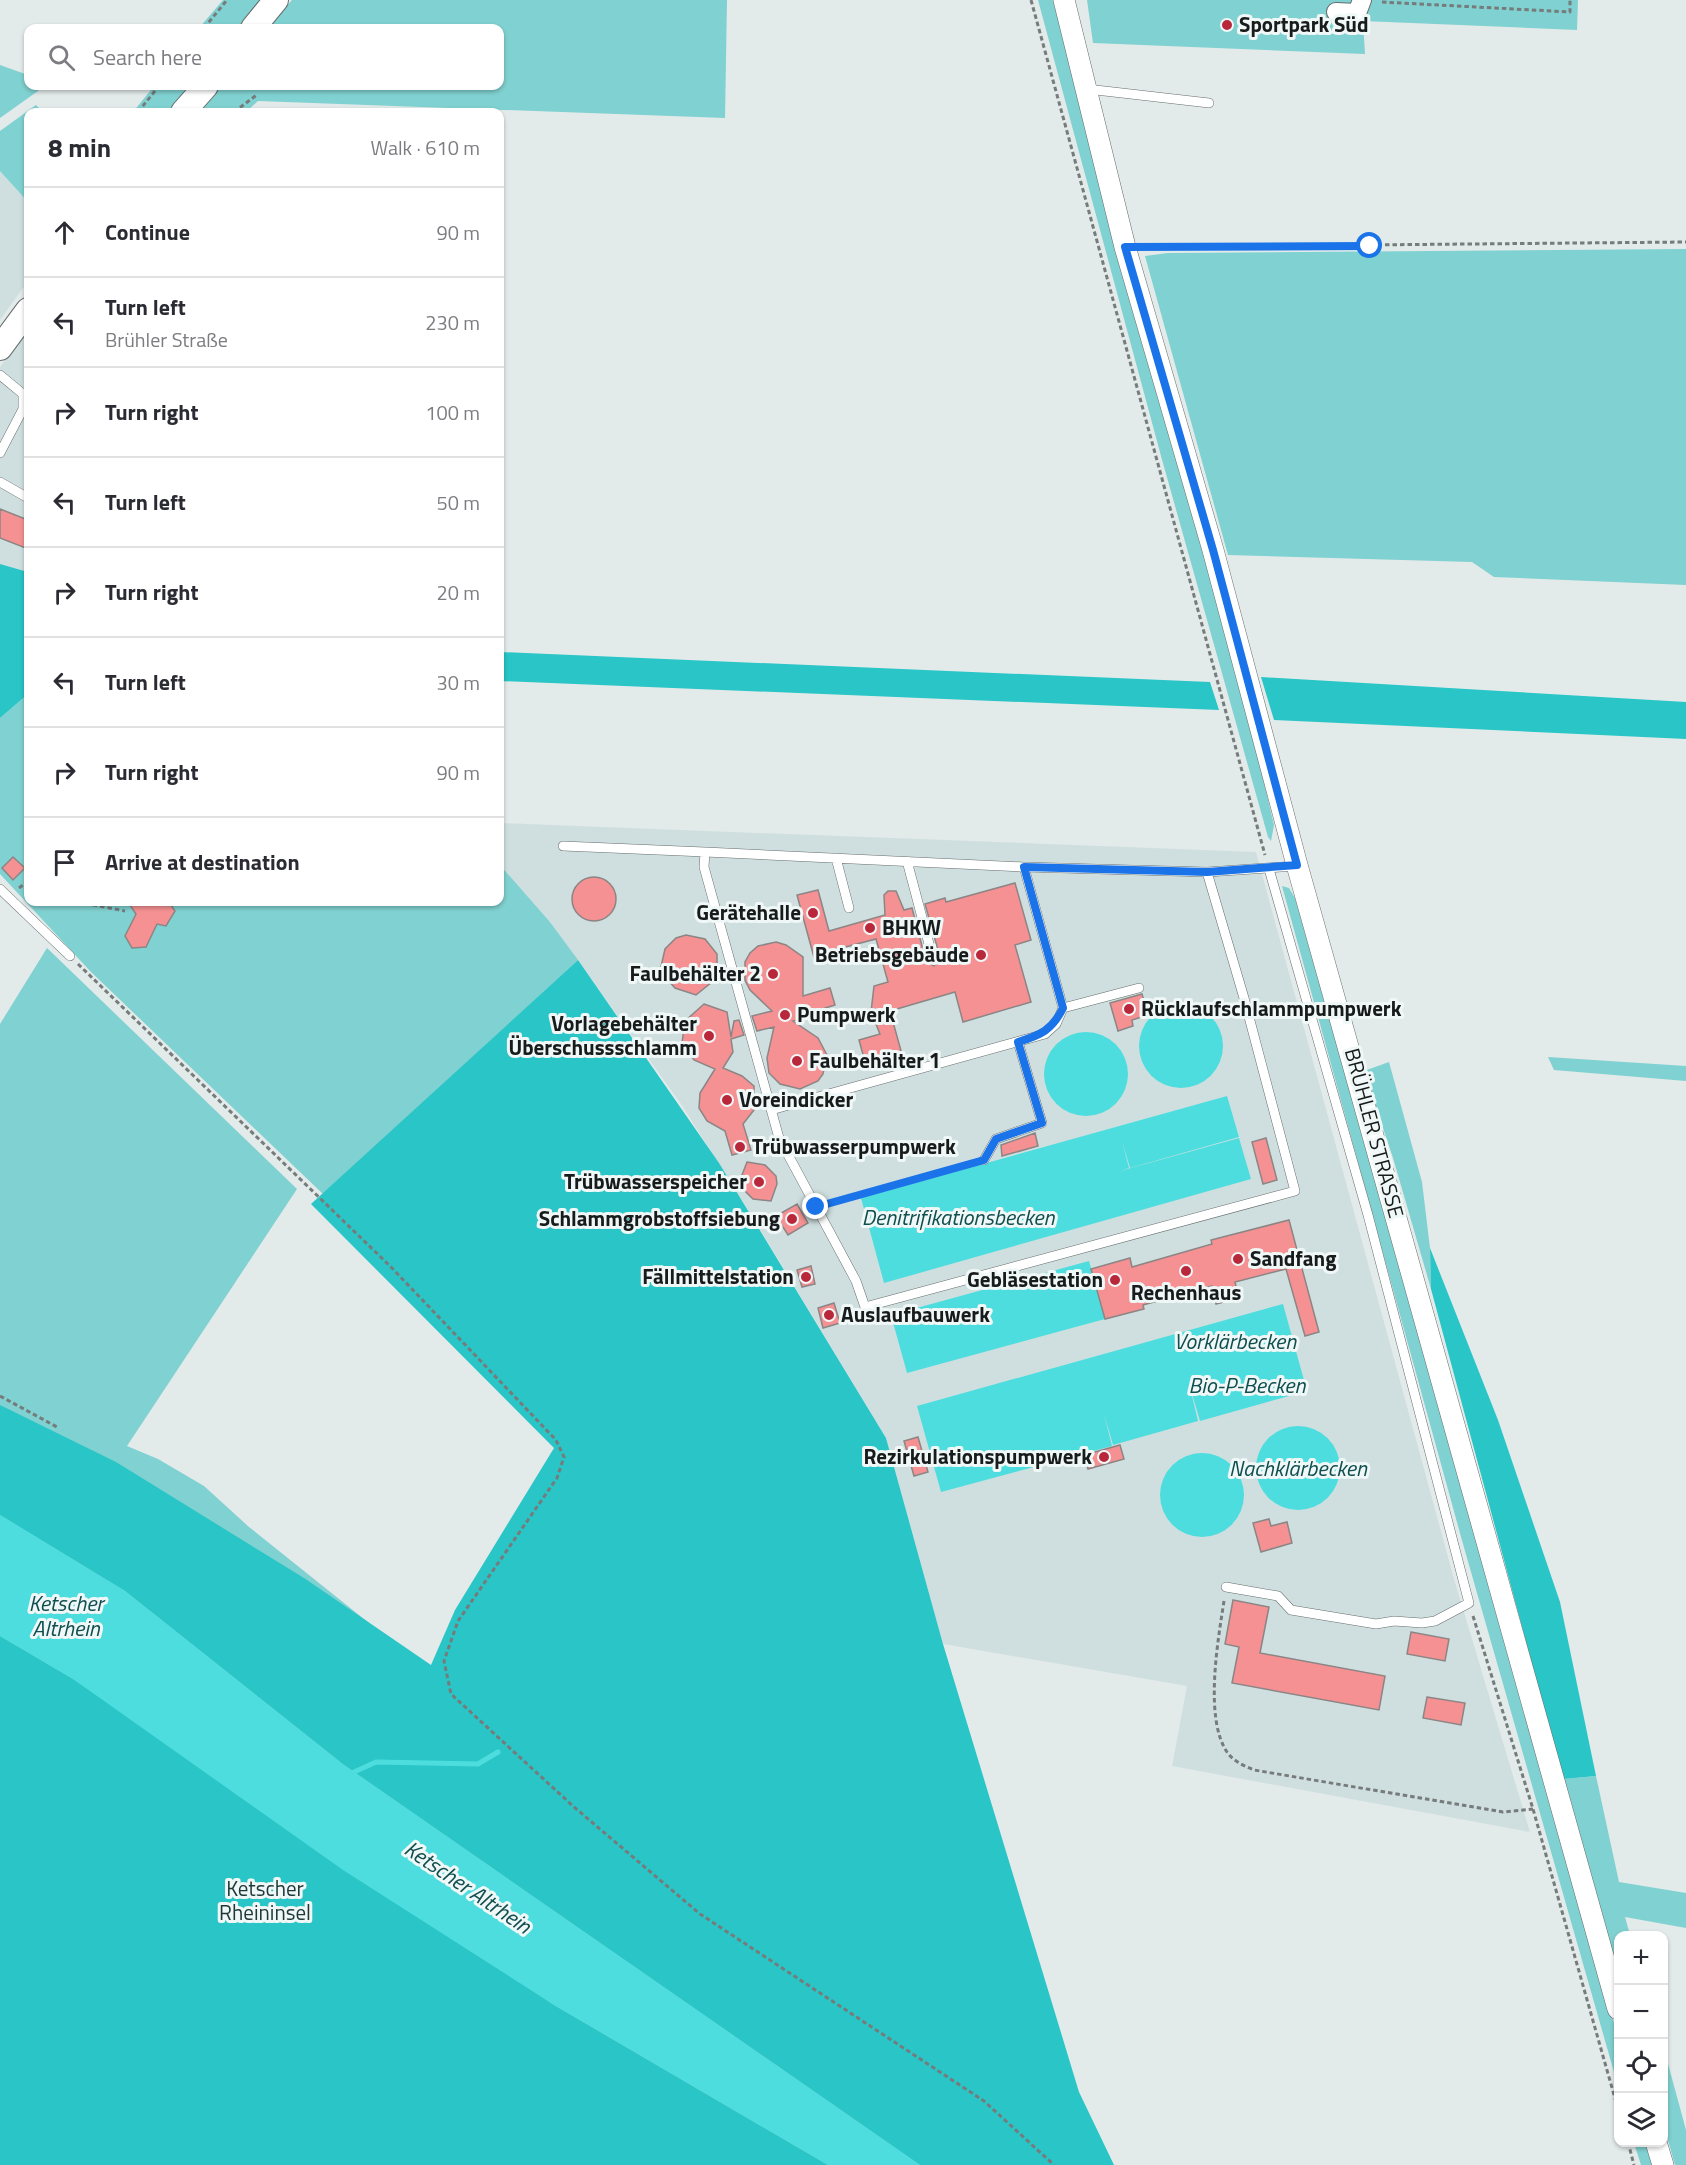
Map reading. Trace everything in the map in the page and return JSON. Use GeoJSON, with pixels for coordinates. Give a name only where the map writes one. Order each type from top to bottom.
{"type":"FeatureCollection","features":[{"type":"Feature","properties":{"kind":"main road"},"geometry":{"type":"LineString","coordinates":[[256,24],[276,0]]}},
{"type":"Feature","properties":{"kind":"main road"},"geometry":{"type":"LineString","coordinates":[[187,108],[202,90]]}},
{"type":"Feature","properties":{"kind":"main road"},"geometry":{"type":"LineString","coordinates":[[0,348],[24,315]]}},
{"type":"Feature","properties":{"kind":"street","name":"BRÜHLER STRASSE"},"geometry":{"type":"LineString","coordinates":[[1064,0],[1125,247],[1213,550],[1297,865],[1614,1995]]}},
{"type":"Feature","properties":{"kind":"street"},"geometry":{"type":"LineString","coordinates":[[1336,12],[1359,14]]}},
{"type":"Feature","properties":{"kind":"street"},"geometry":{"type":"LineString","coordinates":[[1658,2147],[1663,2165]]}},
{"type":"Feature","properties":{"kind":"lane"},"geometry":{"type":"LineString","coordinates":[[1083,81],[1209,103]]}},
{"type":"Feature","properties":{"kind":"lane"},"geometry":{"type":"LineString","coordinates":[[0,375],[23,394],[23,409],[0,453]]}},
{"type":"Feature","properties":{"kind":"lane"},"geometry":{"type":"LineString","coordinates":[[0,482],[24,496]]}},
{"type":"Feature","properties":{"kind":"lane"},"geometry":{"type":"LineString","coordinates":[[563,846],[1024,867],[1207,872],[1269,869],[1297,865]]}},
{"type":"Feature","properties":{"kind":"lane"},"geometry":{"type":"LineString","coordinates":[[705,852],[704,867],[779,1138],[856,1281],[865,1307],[1295,1191],[1244,998],[1207,872]]}},
{"type":"Feature","properties":{"kind":"lane"},"geometry":{"type":"LineString","coordinates":[[836,858],[849,908]]}},
{"type":"Feature","properties":{"kind":"lane"},"geometry":{"type":"LineString","coordinates":[[907,861],[933,958]]}},
{"type":"Feature","properties":{"kind":"lane"},"geometry":{"type":"LineString","coordinates":[[771,1110],[1045,1034],[1056,1024],[1063,1008],[1024,867]]}},
{"type":"Feature","properties":{"kind":"lane"},"geometry":{"type":"LineString","coordinates":[[1226,1587],[1278,1596],[1291,1610],[1376,1624],[1394,1621],[1422,1623],[1435,1621],[1469,1604],[1377,1248],[1269,869]]}},
{"type":"Feature","properties":{"kind":"lane"},"geometry":{"type":"LineString","coordinates":[[0,889],[70,956]]}},
{"type":"Feature","properties":{"kind":"lane"},"geometry":{"type":"LineString","coordinates":[[1063,1008],[1138,988]]}},
{"type":"Feature","properties":{"kind":"lane"},"geometry":{"type":"LineString","coordinates":[[984,1160],[996,1139],[1042,1123],[1018,1042]]}},
{"type":"Feature","properties":{"kind":"path"},"geometry":{"type":"LineString","coordinates":[[207,24],[227,0]]}},
{"type":"Feature","properties":{"kind":"path"},"geometry":{"type":"LineString","coordinates":[[1031,0],[1269,869]]}},
{"type":"Feature","properties":{"kind":"path"},"geometry":{"type":"LineString","coordinates":[[1382,2],[1570,12],[1570,0]]}},
{"type":"Feature","properties":{"kind":"path"},"geometry":{"type":"LineString","coordinates":[[141,108],[156,90]]}},
{"type":"Feature","properties":{"kind":"path"},"geometry":{"type":"LineString","coordinates":[[239,108],[258,94]]}},
{"type":"Feature","properties":{"kind":"path"},"geometry":{"type":"LineString","coordinates":[[1125,247],[1686,242]]}},
{"type":"Feature","properties":{"kind":"path"},"geometry":{"type":"LineString","coordinates":[[99,906],[125,911]]}},
{"type":"Feature","properties":{"kind":"path"},"geometry":{"type":"LineString","coordinates":[[70,956],[390,1266],[555,1440],[564,1457],[557,1478],[458,1621],[444,1661],[451,1694],[574,1807],[700,1914],[984,2101],[1054,2165]]}},
{"type":"Feature","properties":{"kind":"path"},"geometry":{"type":"LineString","coordinates":[[816,1207],[984,1160]]}},
{"type":"Feature","properties":{"kind":"path"},"geometry":{"type":"LineString","coordinates":[[0,1396],[57,1427]]}},
{"type":"Feature","properties":{"kind":"path"},"geometry":{"type":"LineString","coordinates":[[1226,1587],[1218,1641],[1215,1712],[1218,1736],[1227,1754],[1239,1763],[1254,1770],[1503,1812],[1533,1809]]}},
{"type":"Feature","properties":{"kind":"path"},"geometry":{"type":"LineString","coordinates":[[1469,1604],[1533,1809],[1614,2095]]}},
{"type":"Feature","properties":{"kind":"path"},"geometry":{"type":"LineString","coordinates":[[1629,2147],[1634,2165]]}},
{"type":"Feature","properties":{"kind":"shaded area"},"geometry":{"type":"Polygon","coordinates":[[[0,171],[24,198],[24,287],[0,320],[0,171]]]}},
{"type":"Feature","properties":{"kind":"shaded area"},"geometry":{"type":"Polygon","coordinates":[[[24,334],[24,571],[0,564],[0,367],[24,334]]]}},
{"type":"Feature","properties":{"kind":"shaded area"},"geometry":{"type":"Polygon","coordinates":[[[504,823],[1256,852],[1454,1579],[1530,1832],[1172,1766],[1187,1686],[943,1644],[886,1438],[758,1226],[681,1104],[550,922],[504,870],[504,823]]]}},
{"type":"Feature","properties":{"kind":"green space"},"geometry":{"type":"Polygon","coordinates":[[[223,0],[265,0],[245,24],[202,24],[223,0]]]}},
{"type":"Feature","properties":{"kind":"green space"},"geometry":{"type":"Polygon","coordinates":[[[292,0],[727,0],[725,118],[504,110],[504,108],[258,101],[250,108],[199,108],[214,90],[504,90],[504,24],[271,24],[292,0]]]}},
{"type":"Feature","properties":{"kind":"green space"},"geometry":{"type":"Polygon","coordinates":[[[1038,0],[1053,0],[1092,154],[1240,682],[1274,825],[1271,841],[1161,456],[1038,0]]]}},
{"type":"Feature","properties":{"kind":"green space","name":"Sportpark Süd"},"geometry":{"type":"Polygon","coordinates":[[[1087,0],[1578,0],[1577,30],[1363,21],[1365,54],[1093,43],[1087,0]]]}},
{"type":"Feature","properties":{"kind":"green space"},"geometry":{"type":"Polygon","coordinates":[[[0,65],[24,74],[24,90],[39,90],[0,118],[0,65]]]}},
{"type":"Feature","properties":{"kind":"green space"},"geometry":{"type":"Polygon","coordinates":[[[151,90],[191,90],[175,108],[136,108],[151,90]]]}},
{"type":"Feature","properties":{"kind":"green space"},"geometry":{"type":"Polygon","coordinates":[[[24,114],[24,198],[0,171],[0,131],[24,114]]]}},
{"type":"Feature","properties":{"kind":"green space"},"geometry":{"type":"Polygon","coordinates":[[[1686,249],[1686,585],[1494,577],[1472,562],[1228,555],[1145,256],[1168,253],[1686,249]]]}},
{"type":"Feature","properties":{"kind":"green space"},"geometry":{"type":"Polygon","coordinates":[[[0,564],[24,571],[24,697],[0,718],[0,564]]]}},
{"type":"Feature","properties":{"kind":"green space"},"geometry":{"type":"Polygon","coordinates":[[[504,652],[1210,682],[1219,710],[504,681],[504,652]]]}},
{"type":"Feature","properties":{"kind":"green space"},"geometry":{"type":"Polygon","coordinates":[[[1261,677],[1686,702],[1686,739],[1274,720],[1261,677]]]}},
{"type":"Feature","properties":{"kind":"green space"},"geometry":{"type":"Polygon","coordinates":[[[24,697],[24,900],[0,874],[0,718],[24,697]]]}},
{"type":"Feature","properties":{"kind":"green space"},"geometry":{"type":"Polygon","coordinates":[[[504,870],[550,922],[578,960],[323,1194],[91,972],[30,906],[504,906],[504,870]]]}},
{"type":"Feature","properties":{"kind":"green space"},"geometry":{"type":"Polygon","coordinates":[[[1282,886],[1289,888],[1295,898],[1614,2023],[1614,2072],[1463,1544],[1282,886]]]}},
{"type":"Feature","properties":{"kind":"green space","name":"Ketscher Rheininsel"},"geometry":{"type":"Polygon","coordinates":[[[47,948],[297,1189],[127,1446],[158,1459],[204,1486],[249,1527],[384,1635],[1065,2165],[0,2165],[0,1024],[47,948]]]}},
{"type":"Feature","properties":{"kind":"green space"},"geometry":{"type":"Polygon","coordinates":[[[578,960],[719,1163],[886,1438],[943,1644],[1079,2092],[1114,2165],[920,2165],[344,1765],[125,1591],[0,1515],[0,1405],[116,1462],[304,1578],[431,1665],[455,1610],[554,1448],[311,1204],[578,960]]]}},
{"type":"Feature","properties":{"kind":"green space"},"geometry":{"type":"Polygon","coordinates":[[[1548,1057],[1686,1066],[1686,1081],[1554,1070],[1548,1057]]]}},
{"type":"Feature","properties":{"kind":"green space"},"geometry":{"type":"Polygon","coordinates":[[[1389,1062],[1422,1182],[1430,1248],[1431,1289],[1393,1158],[1364,1071],[1389,1062]]]}},
{"type":"Feature","properties":{"kind":"green space"},"geometry":{"type":"Polygon","coordinates":[[[1430,1248],[1498,1420],[1560,1602],[1596,1776],[1563,1779],[1431,1289],[1430,1248]]]}},
{"type":"Feature","properties":{"kind":"green space"},"geometry":{"type":"Polygon","coordinates":[[[0,1636],[73,1679],[554,2005],[828,2165],[0,2165],[0,1636]]]}},
{"type":"Feature","properties":{"kind":"green space"},"geometry":{"type":"Polygon","coordinates":[[[1596,1776],[1619,1882],[1686,1893],[1686,1928],[1625,1917],[1629,1931],[1614,1931],[1614,1956],[1563,1779],[1596,1776]]]}},
{"type":"Feature","properties":{"kind":"green space"},"geometry":{"type":"Polygon","coordinates":[[[1668,2064],[1686,2130],[1686,2165],[1675,2165],[1668,2140],[1668,2064]]]}},
{"type":"Feature","properties":{"kind":"green space"},"geometry":{"type":"Polygon","coordinates":[[[1635,2147],[1648,2147],[1653,2165],[1641,2165],[1635,2147]]]}},
{"type":"Feature","properties":{"kind":"water"},"geometry":{"type":"Polygon","coordinates":[[[1181,1004],[1197,1007],[1211,1016],[1220,1030],[1223,1046],[1220,1062],[1211,1076],[1197,1085],[1181,1088],[1165,1085],[1151,1076],[1142,1062],[1139,1046],[1142,1030],[1151,1016],[1165,1007],[1181,1004]]]}},
{"type":"Feature","properties":{"kind":"water"},"geometry":{"type":"Polygon","coordinates":[[[1078,1032],[1094,1032],[1110,1039],[1121,1050],[1128,1066],[1125,1090],[1116,1104],[1094,1116],[1078,1116],[1062,1109],[1051,1098],[1044,1082],[1044,1066],[1051,1050],[1062,1039],[1078,1032]]]}},
{"type":"Feature","properties":{"kind":"water","name":"Denitrifikationsbecken"},"geometry":{"type":"Polygon","coordinates":[[[1227,1096],[1239,1137],[1130,1168],[1122,1141],[1129,1168],[1120,1171],[1239,1138],[1251,1179],[884,1283],[861,1198],[1227,1096]]]}},
{"type":"Feature","properties":{"kind":"water"},"geometry":{"type":"Polygon","coordinates":[[[1089,1261],[1105,1319],[907,1373],[891,1315],[1089,1261]]]}},
{"type":"Feature","properties":{"kind":"water"},"geometry":{"type":"Polygon","coordinates":[[[1283,1304],[1307,1391],[1200,1421],[1190,1387],[1198,1421],[1113,1445],[1104,1414],[1112,1446],[941,1492],[917,1406],[1283,1304]]]}},
{"type":"Feature","properties":{"kind":"water","name":"Nachklärbecken"},"geometry":{"type":"Polygon","coordinates":[[[1290,1426],[1306,1426],[1322,1433],[1333,1444],[1340,1460],[1337,1484],[1328,1498],[1306,1510],[1290,1510],[1274,1503],[1263,1492],[1256,1476],[1256,1460],[1263,1444],[1274,1433],[1290,1426]]]}},
{"type":"Feature","properties":{"kind":"water","name":"Nachklärbecken"},"geometry":{"type":"Polygon","coordinates":[[[1194,1453],[1210,1453],[1226,1460],[1237,1471],[1244,1487],[1241,1511],[1232,1525],[1210,1537],[1194,1537],[1178,1530],[1167,1519],[1160,1503],[1160,1487],[1167,1471],[1178,1460],[1194,1453]]]}},
{"type":"Feature","properties":{"kind":"water","name":"Ketscher Altrhein"},"geometry":{"type":"Polygon","coordinates":[[[0,1515],[125,1591],[344,1765],[920,2165],[828,2165],[554,2005],[343,1870],[73,1679],[0,1636],[0,1515]]]}},
{"type":"Feature","properties":{"kind":"building"},"geometry":{"type":"Polygon","coordinates":[[[0,509],[24,518],[24,547],[0,538],[0,509]]]}},
{"type":"Feature","properties":{"kind":"building"},"geometry":{"type":"Polygon","coordinates":[[[13,857],[24,869],[13,880],[2,868],[13,857]]]}},
{"type":"Feature","properties":{"kind":"building"},"geometry":{"type":"Polygon","coordinates":[[[594,877],[609,884],[616,899],[609,914],[594,921],[579,914],[572,899],[579,884],[594,877]]]}},
{"type":"Feature","properties":{"kind":"building"},"geometry":{"type":"Polygon","coordinates":[[[1015,883],[1031,940],[1015,945],[1031,1002],[963,1022],[955,992],[890,1011],[903,1058],[867,1069],[859,1040],[880,1034],[871,1012],[874,986],[888,982],[876,939],[834,950],[836,955],[815,961],[797,895],[818,890],[829,931],[885,915],[884,895],[888,891],[896,891],[904,910],[912,908],[926,961],[934,966],[940,957],[925,904],[945,898],[946,902],[1015,883]]]}},
{"type":"Feature","properties":{"kind":"building"},"geometry":{"type":"Polygon","coordinates":[[[131,906],[172,906],[175,911],[166,926],[157,924],[146,947],[132,948],[125,936],[136,914],[131,906]]]}},
{"type":"Feature","properties":{"kind":"building"},"geometry":{"type":"Polygon","coordinates":[[[686,935],[705,939],[717,954],[717,973],[712,982],[696,995],[675,988],[660,971],[665,949],[676,938],[686,935]]]}},
{"type":"Feature","properties":{"kind":"building"},"geometry":{"type":"Polygon","coordinates":[[[776,942],[786,945],[803,957],[803,996],[830,988],[835,1005],[816,1011],[817,1015],[793,1021],[818,1038],[827,1055],[823,1074],[818,1081],[800,1089],[780,1084],[769,1073],[767,1058],[774,1027],[757,1031],[752,1016],[772,1011],[750,990],[745,980],[745,962],[750,953],[758,946],[776,942]]]}},
{"type":"Feature","properties":{"kind":"building","name":"Rücklaufschlammpumpwerk"},"geometry":{"type":"Polygon","coordinates":[[[1142,994],[1148,1015],[1132,1020],[1133,1026],[1118,1031],[1110,1003],[1142,994]]]}},
{"type":"Feature","properties":{"kind":"building"},"geometry":{"type":"Polygon","coordinates":[[[704,1004],[727,1012],[731,1037],[734,1021],[739,1020],[744,1035],[731,1039],[733,1052],[723,1068],[742,1076],[754,1086],[754,1110],[743,1124],[751,1150],[732,1155],[725,1131],[707,1121],[699,1108],[700,1093],[715,1069],[694,1060],[682,1043],[685,1021],[704,1004]]]}},
{"type":"Feature","properties":{"kind":"building"},"geometry":{"type":"Polygon","coordinates":[[[1035,1133],[1038,1146],[1002,1156],[1001,1145],[1035,1133]]]}},
{"type":"Feature","properties":{"kind":"building"},"geometry":{"type":"Polygon","coordinates":[[[1266,1138],[1277,1180],[1263,1184],[1252,1142],[1266,1138]]]}},
{"type":"Feature","properties":{"kind":"building","name":"Trübwasserspeicher"},"geometry":{"type":"Polygon","coordinates":[[[747,1162],[765,1165],[776,1176],[777,1184],[771,1201],[753,1199],[742,1188],[740,1180],[747,1162]]]}},
{"type":"Feature","properties":{"kind":"building","name":"Schlammgrobstoffsiebung"},"geometry":{"type":"Polygon","coordinates":[[[797,1204],[808,1223],[788,1235],[776,1216],[797,1204]]]}},
{"type":"Feature","properties":{"kind":"building"},"geometry":{"type":"Polygon","coordinates":[[[1289,1220],[1319,1332],[1305,1336],[1286,1269],[1235,1282],[1239,1298],[1216,1304],[1212,1286],[1143,1305],[1144,1309],[1105,1319],[1091,1269],[1130,1258],[1132,1267],[1212,1244],[1211,1240],[1289,1220]]]}},
{"type":"Feature","properties":{"kind":"building","name":"Fällmittelstation"},"geometry":{"type":"Polygon","coordinates":[[[811,1266],[815,1284],[802,1287],[797,1270],[811,1266]]]}},
{"type":"Feature","properties":{"kind":"building","name":"Auslaufbauwerk"},"geometry":{"type":"Polygon","coordinates":[[[834,1303],[840,1323],[823,1328],[818,1308],[834,1303]]]}},
{"type":"Feature","properties":{"kind":"building"},"geometry":{"type":"Polygon","coordinates":[[[918,1437],[928,1472],[914,1476],[904,1441],[918,1437]]]}},
{"type":"Feature","properties":{"kind":"building","name":"Rezirkulationspumpwerk"},"geometry":{"type":"Polygon","coordinates":[[[1120,1445],[1124,1459],[1088,1469],[1084,1455],[1120,1445]]]}},
{"type":"Feature","properties":{"kind":"building"},"geometry":{"type":"Polygon","coordinates":[[[1269,1519],[1271,1526],[1287,1522],[1292,1543],[1261,1552],[1253,1523],[1269,1519]]]}},
{"type":"Feature","properties":{"kind":"building"},"geometry":{"type":"Polygon","coordinates":[[[1233,1600],[1269,1607],[1260,1653],[1385,1676],[1379,1710],[1232,1683],[1239,1647],[1225,1644],[1233,1600]]]}},
{"type":"Feature","properties":{"kind":"building"},"geometry":{"type":"Polygon","coordinates":[[[1411,1632],[1449,1639],[1445,1661],[1407,1654],[1411,1632]]]}},
{"type":"Feature","properties":{"kind":"building"},"geometry":{"type":"Polygon","coordinates":[[[1427,1697],[1465,1703],[1461,1725],[1423,1718],[1427,1697]]]}},
{"type":"Feature","properties":{"kind":"waterway"},"geometry":{"type":"LineString","coordinates":[[354,1772],[376,1762],[478,1764],[498,1752]]}},
{"type":"Feature","properties":{"kind":"place","name":"Sportpark Süd"},"geometry":{"type":"Point","coordinates":[1227,25]}},
{"type":"Feature","properties":{"kind":"place","name":"Gerätehalle"},"geometry":{"type":"Point","coordinates":[813,913]}},
{"type":"Feature","properties":{"kind":"place","name":"BHKW"},"geometry":{"type":"Point","coordinates":[870,928]}},
{"type":"Feature","properties":{"kind":"place","name":"Betriebsgebäude"},"geometry":{"type":"Point","coordinates":[981,955]}},
{"type":"Feature","properties":{"kind":"place","name":"Faulbehälter 2"},"geometry":{"type":"Point","coordinates":[773,974]}},
{"type":"Feature","properties":{"kind":"place","name":"Rücklaufschlammpumpwerk"},"geometry":{"type":"Point","coordinates":[1129,1009]}},
{"type":"Feature","properties":{"kind":"place","name":"Pumpwerk"},"geometry":{"type":"Point","coordinates":[785,1015]}},
{"type":"Feature","properties":{"kind":"place","name":"Vorlagebehälter Überschussschlamm"},"geometry":{"type":"Point","coordinates":[709,1036]}},
{"type":"Feature","properties":{"kind":"place","name":"Faulbehälter 1"},"geometry":{"type":"Point","coordinates":[797,1061]}},
{"type":"Feature","properties":{"kind":"place","name":"Voreindicker"},"geometry":{"type":"Point","coordinates":[727,1100]}},
{"type":"Feature","properties":{"kind":"place","name":"Trübwasserpumpwerk"},"geometry":{"type":"Point","coordinates":[740,1147]}},
{"type":"Feature","properties":{"kind":"place","name":"Trübwasserspeicher"},"geometry":{"type":"Point","coordinates":[759,1182]}},
{"type":"Feature","properties":{"kind":"place","name":"Schlammgrobstoffsiebung"},"geometry":{"type":"Point","coordinates":[792,1219]}},
{"type":"Feature","properties":{"kind":"place","name":"Sandfang"},"geometry":{"type":"Point","coordinates":[1238,1259]}},
{"type":"Feature","properties":{"kind":"place","name":"Rechenhaus"},"geometry":{"type":"Point","coordinates":[1186,1271]}},
{"type":"Feature","properties":{"kind":"place","name":"Fällmittelstation"},"geometry":{"type":"Point","coordinates":[806,1277]}},
{"type":"Feature","properties":{"kind":"place","name":"Gebläsestation"},"geometry":{"type":"Point","coordinates":[1115,1280]}},
{"type":"Feature","properties":{"kind":"place","name":"Auslaufbauwerk"},"geometry":{"type":"Point","coordinates":[829,1315]}},
{"type":"Feature","properties":{"kind":"place","name":"Rezirkulationspumpwerk"},"geometry":{"type":"Point","coordinates":[1104,1457]}},
{"type":"Feature","properties":{"kind":"route"},"geometry":{"type":"LineString","coordinates":[[816,1207],[984,1160],[996,1139],[1042,1123],[1018,1042],[1045,1034],[1056,1024],[1063,1008],[1024,867],[1207,872],[1269,869],[1297,865],[1213,550],[1125,247],[1370,246]]}},
{"type":"Feature","properties":{"kind":"water label","name":"Vorklärbecken"},"geometry":{"type":"Point","coordinates":[1235,1341]}},
{"type":"Feature","properties":{"kind":"water label","name":"Bio-P-Becken"},"geometry":{"type":"Point","coordinates":[1247,1385]}}]}
